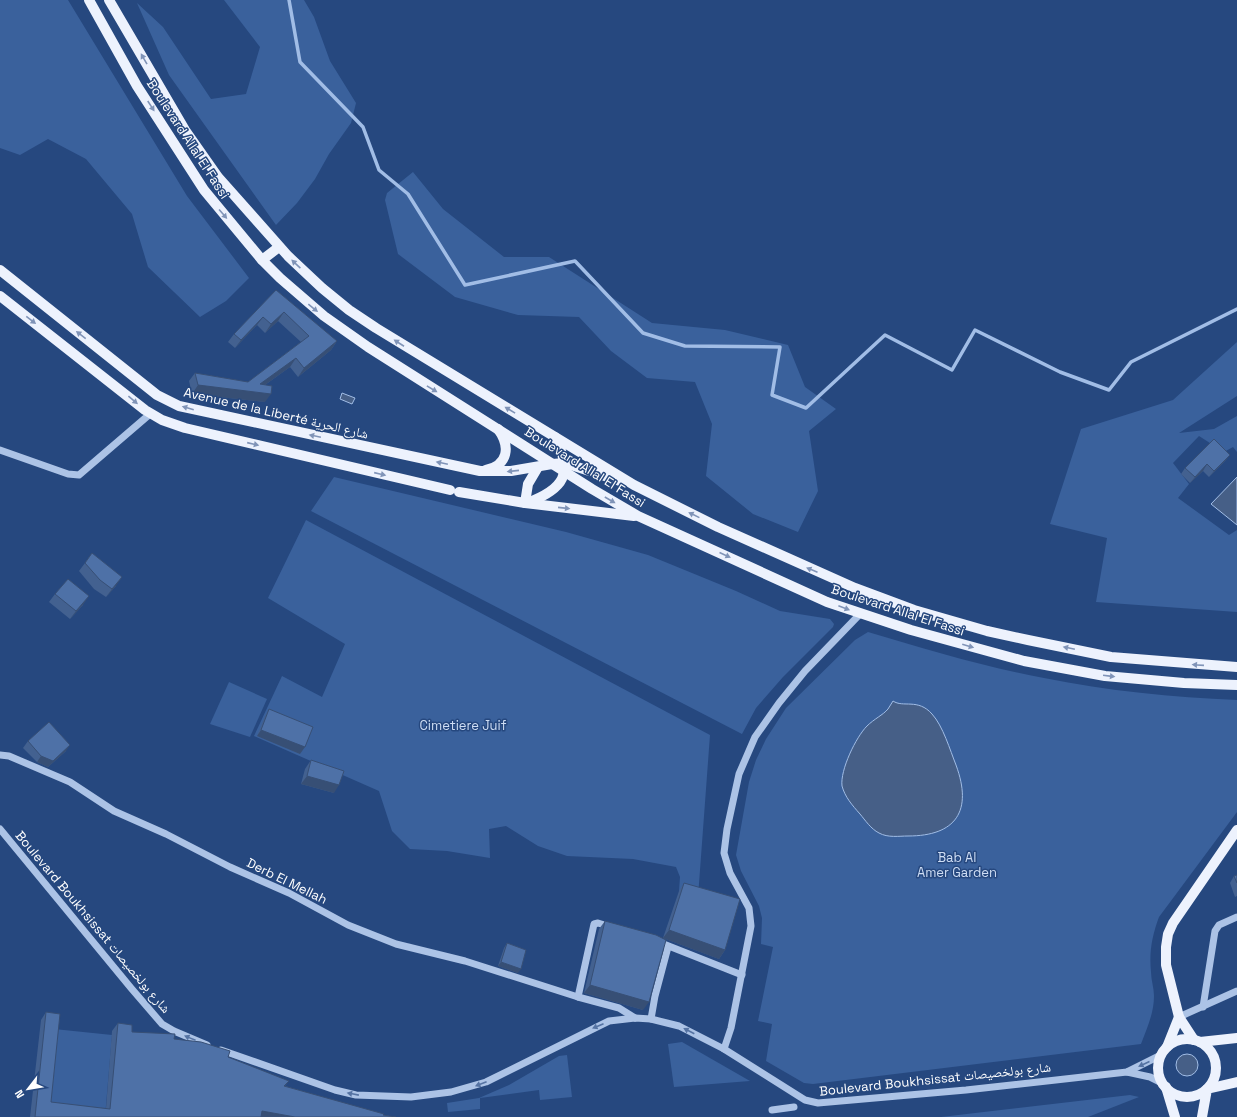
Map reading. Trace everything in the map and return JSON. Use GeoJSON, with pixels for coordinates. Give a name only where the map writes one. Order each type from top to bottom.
{"type":"FeatureCollection","features":[{"type":"Feature","properties":{"kind":"main road","name":"Boulevard Allal El Fassi"},"geometry":{"type":"LineString","coordinates":[[89,0],[137,86],[204,190],[262,260],[302,299],[339,327],[422,383],[497,428],[552,464]]}},
{"type":"Feature","properties":{"kind":"main road","name":"Boulevard Allal El Fassi"},"geometry":{"type":"LineString","coordinates":[[109,0],[196,148],[218,177],[279,247],[322,288],[349,310],[418,356],[634,485],[785,558],[855,588],[914,610],[987,630],[1111,657],[1237,667]]}},
{"type":"Feature","properties":{"kind":"main road"},"geometry":{"type":"LineString","coordinates":[[262,260],[279,247]]}},
{"type":"Feature","properties":{"kind":"main road","name":"Avenue de la Liberté شارع الحرية"},"geometry":{"type":"LineString","coordinates":[[0,270],[151,390],[171,403],[195,410],[480,471],[504,472],[552,464],[634,485]]}},
{"type":"Feature","properties":{"kind":"main road"},"geometry":{"type":"LineString","coordinates":[[0,296],[150,414],[185,428],[455,491],[526,503],[638,516]]}},
{"type":"Feature","properties":{"kind":"main road"},"geometry":{"type":"LineString","coordinates":[[480,471],[497,466],[505,457],[506,445],[497,428]]}},
{"type":"Feature","properties":{"kind":"main road"},"geometry":{"type":"LineString","coordinates":[[526,503],[545,496],[555,489],[565,468],[555,437]]}},
{"type":"Feature","properties":{"kind":"main road"},"geometry":{"type":"LineString","coordinates":[[526,503],[528,484],[538,467]]}},
{"type":"Feature","properties":{"kind":"main road","name":"Boulevard Allal El Fassi"},"geometry":{"type":"LineString","coordinates":[[565,468],[638,516],[827,602],[860,614],[987,652],[1105,676],[1184,683],[1237,685]]}},
{"type":"Feature","properties":{"kind":"main road"},"geometry":{"type":"LineString","coordinates":[[1202,1117],[1207,1089],[1215,1073],[1216,1064],[1208,1048],[1197,1041],[1179,1017],[1166,965],[1166,947],[1168,934],[1173,923],[1237,830]]}},
{"type":"Feature","properties":{"kind":"main road"},"geometry":{"type":"LineString","coordinates":[[1175,1117],[1158,1069],[1179,1017]]}},
{"type":"Feature","properties":{"kind":"main road"},"geometry":{"type":"LineString","coordinates":[[1164,1051],[1179,1040],[1197,1041],[1237,1038]]}},
{"type":"Feature","properties":{"kind":"main road"},"geometry":{"type":"LineString","coordinates":[[1164,1085],[1173,1093],[1186,1096],[1199,1094],[1207,1089],[1237,1082]]}},
{"type":"Feature","properties":{"kind":"street"},"geometry":{"type":"LineString","coordinates":[[0,450],[68,474],[79,475],[150,414]]}},
{"type":"Feature","properties":{"kind":"street"},"geometry":{"type":"LineString","coordinates":[[724,1049],[731,1028],[742,975],[750,934],[751,918],[746,902],[730,873],[724,853],[727,829],[739,774],[755,737],[779,703],[805,671],[860,614]]}},
{"type":"Feature","properties":{"kind":"street","name":"Derb El Mellah"},"geometry":{"type":"LineString","coordinates":[[0,755],[9,756],[70,782],[114,811],[166,834],[230,867],[289,893],[348,926],[396,944],[465,961],[578,997],[619,1008],[635,1018]]}},
{"type":"Feature","properties":{"kind":"street","name":"Boulevard Boukhsissat شارع بولخصيصات"},"geometry":{"type":"LineString","coordinates":[[0,829],[130,988],[162,1024],[208,1046],[335,1090],[356,1095],[410,1097],[472,1087],[499,1076],[594,1027],[616,1020],[635,1018],[651,1019],[679,1026],[724,1049],[806,1100],[818,1103],[966,1090],[1127,1072]]}},
{"type":"Feature","properties":{"kind":"street"},"geometry":{"type":"LineString","coordinates":[[1203,1007],[1215,931],[1219,925],[1237,917]]}},
{"type":"Feature","properties":{"kind":"street"},"geometry":{"type":"LineString","coordinates":[[578,997],[594,924],[598,923],[617,928]]}},
{"type":"Feature","properties":{"kind":"street"},"geometry":{"type":"LineString","coordinates":[[645,937],[742,975]]}},
{"type":"Feature","properties":{"kind":"street"},"geometry":{"type":"LineString","coordinates":[[651,1019],[655,996],[668,947]]}},
{"type":"Feature","properties":{"kind":"street"},"geometry":{"type":"LineString","coordinates":[[1179,1017],[1237,991]]}},
{"type":"Feature","properties":{"kind":"street"},"geometry":{"type":"LineString","coordinates":[[1127,1072],[1164,1051]]}},
{"type":"Feature","properties":{"kind":"street"},"geometry":{"type":"LineString","coordinates":[[1127,1072],[1150,1077],[1164,1085]]}},
{"type":"Feature","properties":{"kind":"street"},"geometry":{"type":"LineString","coordinates":[[772,1110],[794,1107]]}},
{"type":"Feature","properties":{"kind":"green space"},"geometry":{"type":"Polygon","coordinates":[[[0,0],[68,0],[187,196],[249,278],[226,301],[200,317],[148,267],[132,214],[86,159],[48,139],[20,155],[0,148],[0,0]]]}},
{"type":"Feature","properties":{"kind":"green space"},"geometry":{"type":"Polygon","coordinates":[[[224,0],[304,0],[314,17],[330,61],[356,103],[351,123],[329,154],[315,179],[297,203],[276,225],[169,75],[137,3],[163,27],[211,99],[246,94],[260,47],[224,0]]]}},
{"type":"Feature","properties":{"kind":"green space"},"geometry":{"type":"Polygon","coordinates":[[[413,172],[443,209],[504,257],[549,257],[652,323],[725,330],[788,345],[805,387],[836,409],[809,431],[818,491],[798,532],[753,514],[706,476],[712,424],[695,382],[647,378],[611,351],[579,317],[518,315],[455,297],[398,254],[385,200],[387,193],[413,172]]]}},
{"type":"Feature","properties":{"kind":"green space"},"geometry":{"type":"Polygon","coordinates":[[[1237,342],[1237,396],[1179,433],[1214,429],[1237,416],[1237,452],[1233,447],[1224,452],[1199,436],[1173,463],[1189,484],[1178,498],[1229,535],[1237,530],[1237,612],[1096,602],[1107,538],[1050,524],[1081,429],[1173,400],[1237,342]]]}},
{"type":"Feature","properties":{"kind":"green space"},"geometry":{"type":"Polygon","coordinates":[[[334,477],[566,532],[648,555],[736,591],[780,611],[830,619],[834,624],[833,627],[783,677],[756,708],[742,734],[311,511],[334,477]]]}},
{"type":"Feature","properties":{"kind":"green space","name":"Cimetiere Juif"},"geometry":{"type":"Polygon","coordinates":[[[306,520],[710,735],[698,897],[679,891],[680,877],[676,867],[633,859],[567,856],[538,846],[506,826],[489,829],[490,858],[447,851],[410,849],[392,831],[379,791],[254,736],[282,676],[322,697],[345,644],[268,598],[306,520]]]}},
{"type":"Feature","properties":{"kind":"green space","name":"Bab Al Amer Garden"},"geometry":{"type":"Polygon","coordinates":[[[868,632],[977,663],[1068,683],[1140,693],[1237,700],[1237,812],[1159,917],[1153,937],[1150,965],[1154,1002],[1150,1020],[1141,1044],[813,1084],[804,1083],[766,1061],[772,1024],[758,1021],[773,947],[761,944],[762,918],[759,906],[741,871],[736,855],[749,782],[756,760],[766,739],[786,708],[855,640],[868,632]]]}},
{"type":"Feature","properties":{"kind":"green space"},"geometry":{"type":"Polygon","coordinates":[[[229,682],[267,699],[250,737],[210,724],[229,682]]]}},
{"type":"Feature","properties":{"kind":"green space"},"geometry":{"type":"Polygon","coordinates":[[[54,1029],[112,1035],[105,1117],[45,1110],[54,1029]]]}},
{"type":"Feature","properties":{"kind":"green space"},"geometry":{"type":"Polygon","coordinates":[[[682,1042],[750,1081],[674,1087],[668,1044],[682,1042]]]}},
{"type":"Feature","properties":{"kind":"green space"},"geometry":{"type":"Polygon","coordinates":[[[567,1055],[572,1097],[540,1100],[539,1090],[480,1098],[480,1109],[448,1112],[447,1103],[479,1098],[509,1085],[559,1056],[567,1055]]]}},
{"type":"Feature","properties":{"kind":"green space"},"geometry":{"type":"Polygon","coordinates":[[[1130,1095],[1139,1097],[1088,1117],[941,1117],[1130,1095]]]}},
{"type":"Feature","properties":{"kind":"shaded area"},"geometry":{"type":"Polygon","coordinates":[[[342,393],[355,398],[352,404],[340,399],[342,393]]]}},
{"type":"Feature","properties":{"kind":"shaded area"},"geometry":{"type":"Polygon","coordinates":[[[1237,477],[1237,525],[1211,504],[1237,477]]]}},
{"type":"Feature","properties":{"kind":"shaded area"},"geometry":{"type":"Polygon","coordinates":[[[893,701],[901,704],[921,706],[932,714],[943,731],[961,781],[961,808],[956,818],[949,826],[925,835],[882,835],[868,824],[849,801],[842,786],[846,763],[858,738],[867,726],[888,709],[893,701]]]}},
{"type":"Feature","properties":{"kind":"shaded area"},"geometry":{"type":"Polygon","coordinates":[[[1187,1054],[1195,1057],[1198,1065],[1195,1073],[1187,1076],[1179,1073],[1176,1065],[1179,1057],[1187,1054]]]}},
{"type":"Feature","properties":{"kind":"building"},"geometry":{"type":"Polygon","coordinates":[[[276,290],[337,341],[304,368],[296,358],[260,384],[272,386],[271,394],[198,385],[195,373],[248,382],[309,336],[284,312],[271,324],[263,317],[241,340],[234,334],[276,290]]]}},
{"type":"Feature","properties":{"kind":"building"},"geometry":{"type":"Polygon","coordinates":[[[1214,439],[1230,455],[1214,471],[1207,464],[1195,477],[1185,468],[1214,439]]]}},
{"type":"Feature","properties":{"kind":"building"},"geometry":{"type":"Polygon","coordinates":[[[92,553],[122,577],[112,589],[100,580],[85,563],[92,553]]]}},
{"type":"Feature","properties":{"kind":"building"},"geometry":{"type":"Polygon","coordinates":[[[68,579],[89,596],[76,611],[55,594],[68,579]]]}},
{"type":"Feature","properties":{"kind":"building"},"geometry":{"type":"Polygon","coordinates":[[[269,709],[313,727],[305,747],[261,730],[269,709]]]}},
{"type":"Feature","properties":{"kind":"building"},"geometry":{"type":"Polygon","coordinates":[[[49,722],[70,745],[53,761],[41,756],[28,741],[49,722]]]}},
{"type":"Feature","properties":{"kind":"building"},"geometry":{"type":"Polygon","coordinates":[[[311,760],[344,771],[339,785],[307,776],[311,760]]]}},
{"type":"Feature","properties":{"kind":"building"},"geometry":{"type":"Polygon","coordinates":[[[1237,875],[1237,883],[1234,876],[1237,875]]]}},
{"type":"Feature","properties":{"kind":"building"},"geometry":{"type":"Polygon","coordinates":[[[684,883],[740,899],[725,950],[669,930],[684,883]]]}},
{"type":"Feature","properties":{"kind":"building"},"geometry":{"type":"Polygon","coordinates":[[[605,921],[656,935],[666,940],[649,1002],[590,985],[605,921]]]}},
{"type":"Feature","properties":{"kind":"building"},"geometry":{"type":"Polygon","coordinates":[[[507,943],[526,950],[521,969],[501,962],[507,943]]]}},
{"type":"Feature","properties":{"kind":"building"},"geometry":{"type":"Polygon","coordinates":[[[46,1012],[60,1014],[51,1102],[110,1109],[118,1023],[132,1025],[132,1032],[175,1034],[174,1039],[201,1042],[230,1051],[228,1057],[289,1081],[284,1086],[384,1114],[383,1115],[396,1117],[295,1117],[262,1111],[261,1117],[35,1117],[46,1012]]]}},
{"type":"Feature","properties":{"kind":"waterway"},"geometry":{"type":"LineString","coordinates":[[289,0],[300,62],[363,127],[379,170],[408,194],[465,285],[575,261],[643,333],[685,346],[780,347],[772,395],[806,408],[885,335],[952,370],[975,330],[1060,372],[1109,390],[1131,362],[1237,309]]}}]}
